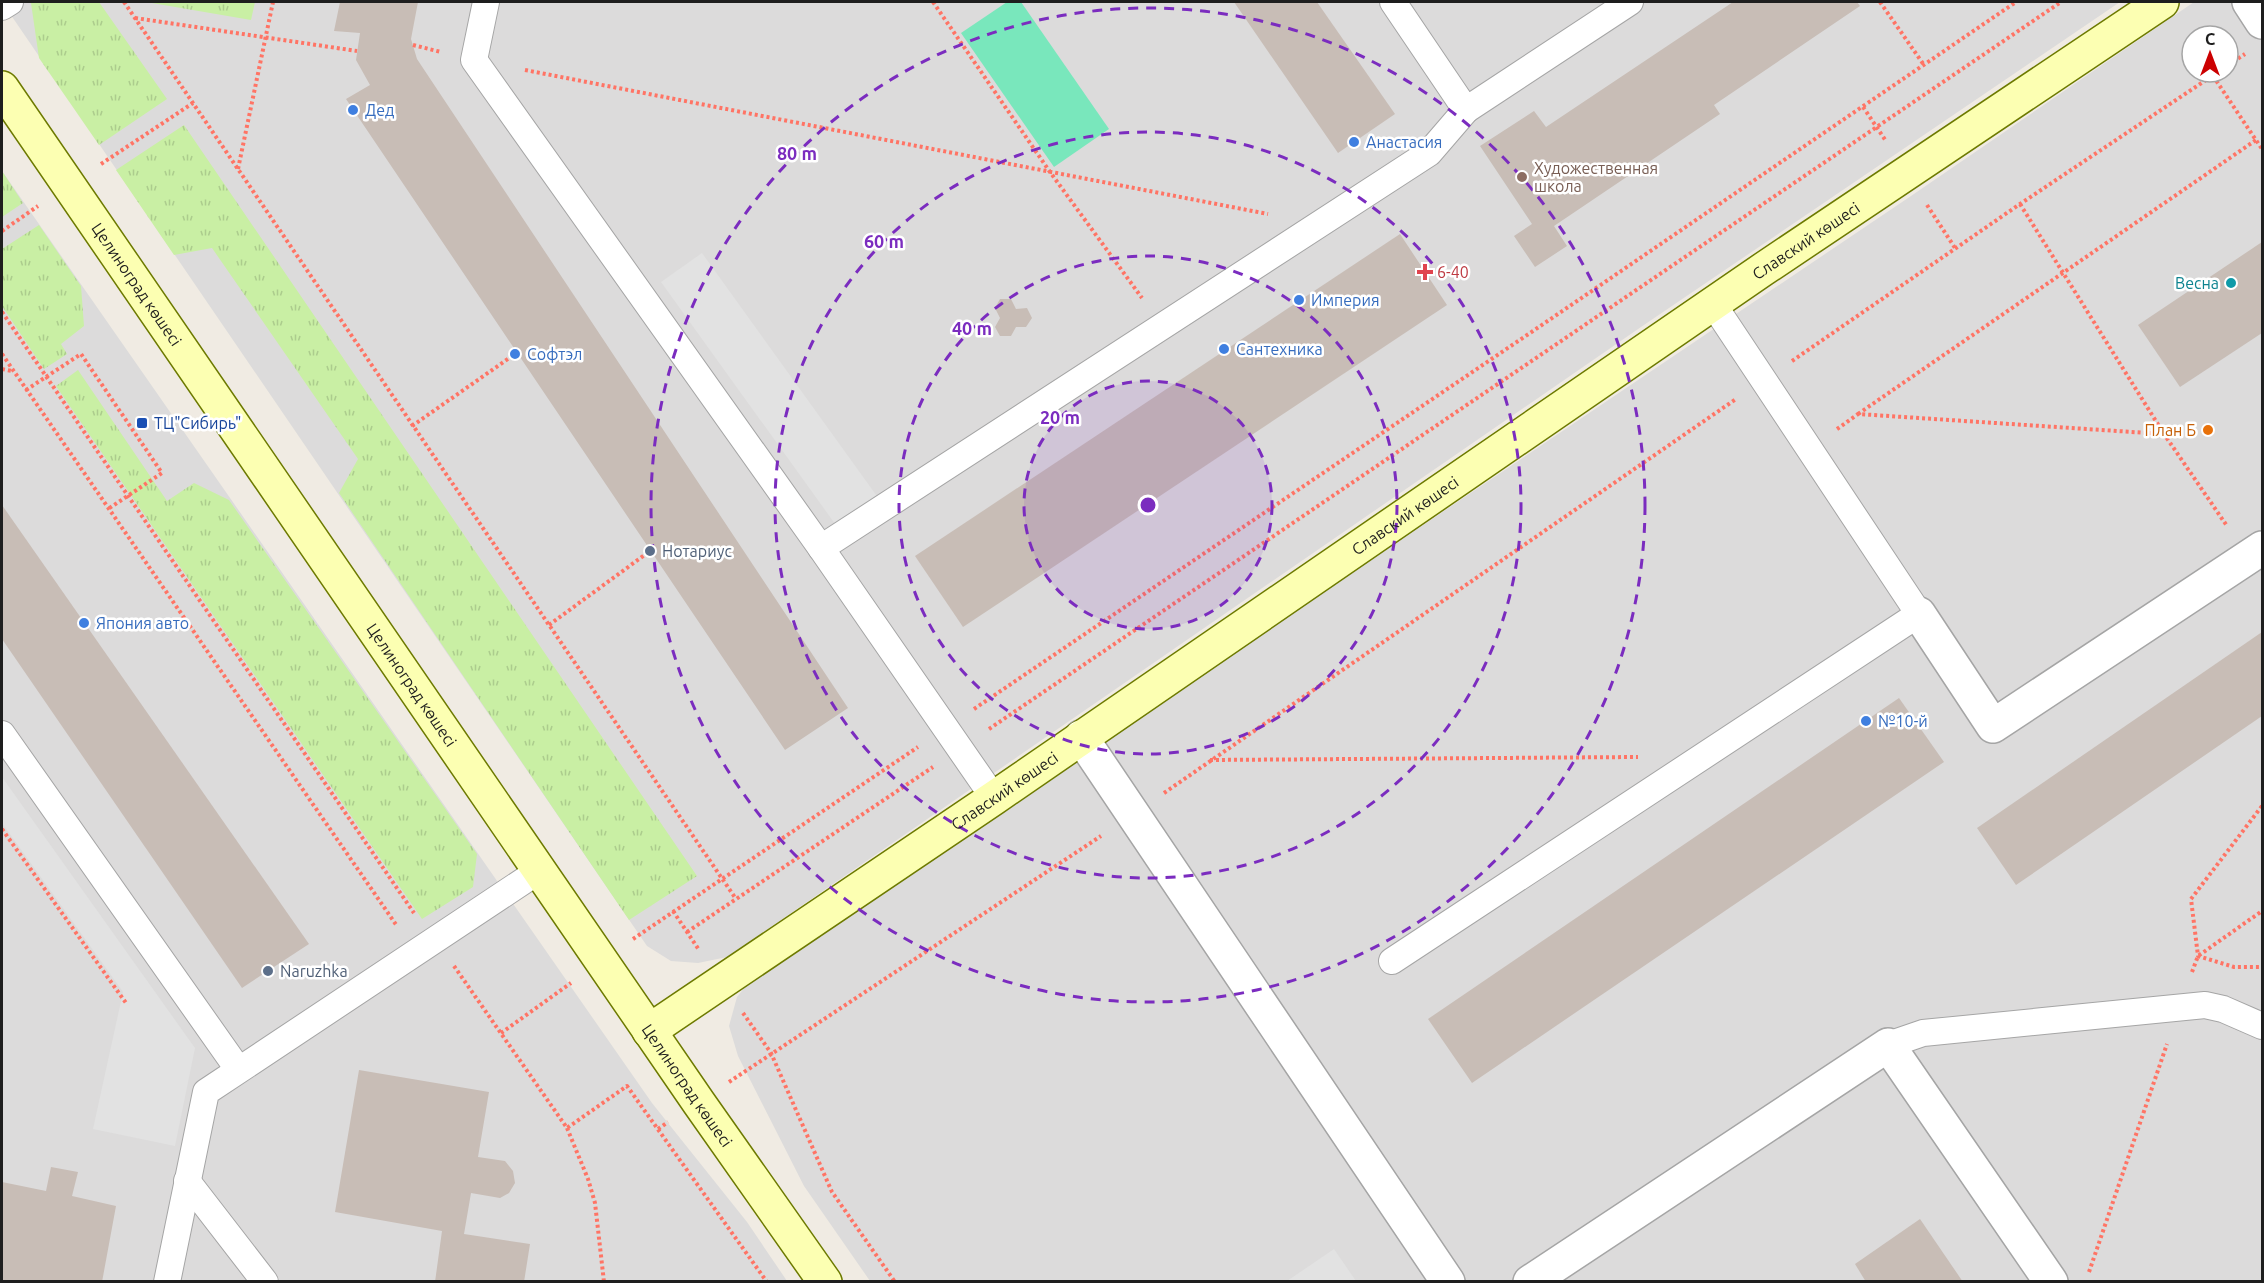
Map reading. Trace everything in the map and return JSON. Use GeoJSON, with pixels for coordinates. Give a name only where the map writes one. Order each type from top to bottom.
{"type":"FeatureCollection","features":[{"type":"Feature","properties":{"kind":"street","name":"Славский көшесі"},"geometry":{"type":"LineString","coordinates":[[649,1031],[994,798],[1713,304],[2162,2]]}},
{"type":"Feature","properties":{"kind":"street"},"geometry":{"type":"LineString","coordinates":[[2249,2],[2262,22]]}},
{"type":"Feature","properties":{"kind":"street","name":"Целиноград көшесі"},"geometry":{"type":"LineString","coordinates":[[7,109],[825,1281]]}},
{"type":"Feature","properties":{"kind":"street"},"geometry":{"type":"LineString","coordinates":[[1918,614],[1994,726],[2255,553]]}},
{"type":"Feature","properties":{"kind":"street"},"geometry":{"type":"LineString","coordinates":[[1081,737],[1132,816],[1448,1281]]}},
{"type":"Feature","properties":{"kind":"street"},"geometry":{"type":"LineString","coordinates":[[1530,1281],[1888,1045],[2051,1281]]}},
{"type":"Feature","properties":{"kind":"lane"},"geometry":{"type":"LineString","coordinates":[[2,8],[10,2]]}},
{"type":"Feature","properties":{"kind":"lane"},"geometry":{"type":"LineString","coordinates":[[486,2],[474,60],[821,548],[994,798]]}},
{"type":"Feature","properties":{"kind":"lane"},"geometry":{"type":"LineString","coordinates":[[1394,2],[1466,110]]}},
{"type":"Feature","properties":{"kind":"lane"},"geometry":{"type":"LineString","coordinates":[[821,548],[1430,153],[1466,110],[1630,2]]}},
{"type":"Feature","properties":{"kind":"lane"},"geometry":{"type":"LineString","coordinates":[[1392,961],[1918,614],[1713,304]]}},
{"type":"Feature","properties":{"kind":"lane"},"geometry":{"type":"LineString","coordinates":[[2,734],[238,1069]]}},
{"type":"Feature","properties":{"kind":"lane"},"geometry":{"type":"LineString","coordinates":[[167,1281],[206,1092],[238,1069],[431,949],[540,870]]}},
{"type":"Feature","properties":{"kind":"lane"},"geometry":{"type":"LineString","coordinates":[[1888,1045],[1923,1033],[2205,1005],[2223,1009],[2262,1026]]}},
{"type":"Feature","properties":{"kind":"lane"},"geometry":{"type":"LineString","coordinates":[[188,1181],[265,1281]]}},
{"type":"Feature","properties":{"kind":"path"},"geometry":{"type":"LineString","coordinates":[[124,2],[736,899]]}},
{"type":"Feature","properties":{"kind":"path"},"geometry":{"type":"LineString","coordinates":[[237,170],[273,2]]}},
{"type":"Feature","properties":{"kind":"path"},"geometry":{"type":"LineString","coordinates":[[933,2],[1050,172],[1163,327]]}},
{"type":"Feature","properties":{"kind":"path"},"geometry":{"type":"LineString","coordinates":[[1880,2],[1924,64]]}},
{"type":"Feature","properties":{"kind":"path"},"geometry":{"type":"LineString","coordinates":[[687,932],[736,899],[952,738],[2016,2]]}},
{"type":"Feature","properties":{"kind":"path"},"geometry":{"type":"LineString","coordinates":[[501,1034],[722,879],[952,738],[2061,2]]}},
{"type":"Feature","properties":{"kind":"path"},"geometry":{"type":"LineString","coordinates":[[135,18],[357,51]]}},
{"type":"Feature","properties":{"kind":"path"},"geometry":{"type":"LineString","coordinates":[[413,45],[474,60],[1320,224]]}},
{"type":"Feature","properties":{"kind":"path"},"geometry":{"type":"LineString","coordinates":[[895,1281],[832,1192],[771,1053],[1132,816],[1209,760],[2020,204],[2201,84]]}},
{"type":"Feature","properties":{"kind":"path"},"geometry":{"type":"LineString","coordinates":[[2218,84],[2262,149]]}},
{"type":"Feature","properties":{"kind":"path"},"geometry":{"type":"LineString","coordinates":[[101,164],[193,103]]}},
{"type":"Feature","properties":{"kind":"path"},"geometry":{"type":"LineString","coordinates":[[1832,432],[2256,140]]}},
{"type":"Feature","properties":{"kind":"path"},"geometry":{"type":"LineString","coordinates":[[2,231],[43,203]]}},
{"type":"Feature","properties":{"kind":"path"},"geometry":{"type":"LineString","coordinates":[[2020,204],[2164,434],[2255,553]]}},
{"type":"Feature","properties":{"kind":"path"},"geometry":{"type":"LineString","coordinates":[[2,312],[431,949]]}},
{"type":"Feature","properties":{"kind":"path"},"geometry":{"type":"LineString","coordinates":[[2,354],[108,508],[431,949],[501,1034],[567,1128],[588,1179],[595,1203],[604,1281]]}},
{"type":"Feature","properties":{"kind":"path"},"geometry":{"type":"LineString","coordinates":[[26,390],[81,354],[162,473],[108,508]]}},
{"type":"Feature","properties":{"kind":"path"},"geometry":{"type":"LineString","coordinates":[[412,426],[515,354]]}},
{"type":"Feature","properties":{"kind":"path"},"geometry":{"type":"LineString","coordinates":[[2,369],[14,372]]}},
{"type":"Feature","properties":{"kind":"path"},"geometry":{"type":"LineString","coordinates":[[1858,414],[2164,434]]}},
{"type":"Feature","properties":{"kind":"path"},"geometry":{"type":"LineString","coordinates":[[549,625],[650,551]]}},
{"type":"Feature","properties":{"kind":"path"},"geometry":{"type":"LineString","coordinates":[[1209,760],[1643,757]]}},
{"type":"Feature","properties":{"kind":"path"},"geometry":{"type":"LineString","coordinates":[[2086,1281],[2198,956],[2191,899],[2262,806]]}},
{"type":"Feature","properties":{"kind":"path"},"geometry":{"type":"LineString","coordinates":[[2,829],[126,1003]]}},
{"type":"Feature","properties":{"kind":"path"},"geometry":{"type":"LineString","coordinates":[[2198,956],[2262,911]]}},
{"type":"Feature","properties":{"kind":"path"},"geometry":{"type":"LineString","coordinates":[[2198,956],[2234,967],[2262,967]]}},
{"type":"Feature","properties":{"kind":"path"},"geometry":{"type":"LineString","coordinates":[[567,1128],[627,1086],[767,1281]]}},
{"type":"Feature","properties":{"kind":"shaded area"},"geometry":{"type":"Polygon","coordinates":[[[2,2],[2120,2],[1641,327],[727,957],[698,963],[671,961],[647,946],[2,2]]]}},
{"type":"Feature","properties":{"kind":"shaded area"},"geometry":{"type":"Polygon","coordinates":[[[2194,2],[2262,2],[2262,1281],[870,1281],[804,1186],[738,1056],[729,1026],[737,997],[753,977],[1911,196],[2194,2]]]}},
{"type":"Feature","properties":{"kind":"shaded area"},"geometry":{"type":"Polygon","coordinates":[[[2,171],[652,1103],[747,1222],[787,1281],[2,1281],[2,171]]]}},
{"type":"Feature","properties":{"kind":"shaded area"},"geometry":{"type":"Polygon","coordinates":[[[702,253],[879,499],[838,528],[661,282],[702,253]]]}},
{"type":"Feature","properties":{"kind":"shaded area"},"geometry":{"type":"Polygon","coordinates":[[[2,777],[195,1048],[175,1146],[93,1129],[123,992],[2,823],[2,777]]]}},
{"type":"Feature","properties":{"kind":"shaded area"},"geometry":{"type":"Polygon","coordinates":[[[1334,1249],[1356,1281],[1287,1281],[1334,1249]]]}},
{"type":"Feature","properties":{"kind":"green space"},"geometry":{"type":"Polygon","coordinates":[[[99,2],[167,99],[99,145],[39,58],[31,3],[99,2]]]}},
{"type":"Feature","properties":{"kind":"green space"},"geometry":{"type":"Polygon","coordinates":[[[146,2],[255,2],[251,20],[146,2]]]}},
{"type":"Feature","properties":{"kind":"green space"},"geometry":{"type":"Polygon","coordinates":[[[1007,2],[1021,2],[1109,129],[1054,167],[961,33],[1007,2]]]}},
{"type":"Feature","properties":{"kind":"green space"},"geometry":{"type":"Polygon","coordinates":[[[184,125],[697,876],[629,920],[339,493],[358,459],[212,248],[174,255],[116,170],[184,125]]]}},
{"type":"Feature","properties":{"kind":"green space"},"geometry":{"type":"Polygon","coordinates":[[[2,171],[23,203],[2,217],[2,171]]]}},
{"type":"Feature","properties":{"kind":"green space"},"geometry":{"type":"Polygon","coordinates":[[[39,225],[81,286],[84,326],[61,344],[67,354],[44,369],[2,306],[2,249],[39,225]]]}},
{"type":"Feature","properties":{"kind":"green space"},"geometry":{"type":"Polygon","coordinates":[[[78,370],[167,501],[194,483],[229,500],[477,854],[473,887],[422,919],[56,386],[78,370]]]}},
{"type":"Feature","properties":{"kind":"building"},"geometry":{"type":"Polygon","coordinates":[[[340,2],[418,2],[411,39],[417,59],[848,708],[785,750],[346,99],[370,85],[356,60],[360,33],[334,31],[340,2]]]}},
{"type":"Feature","properties":{"kind":"building"},"geometry":{"type":"Polygon","coordinates":[[[1234,2],[1317,2],[1395,114],[1338,153],[1234,2]]]}},
{"type":"Feature","properties":{"kind":"building"},"geometry":{"type":"Polygon","coordinates":[[[1733,2],[1857,2],[1860,6],[1714,105],[1720,114],[1554,226],[1567,246],[1535,267],[1514,236],[1532,224],[1480,146],[1534,111],[1546,127],[1733,2]]]}},
{"type":"Feature","properties":{"kind":"building"},"geometry":{"type":"Polygon","coordinates":[[[1400,234],[1447,305],[963,627],[915,556],[1400,234]]]}},
{"type":"Feature","properties":{"kind":"building","name":"Весна"},"geometry":{"type":"Polygon","coordinates":[[[2262,242],[2262,333],[2180,387],[2138,325],[2262,242]]]}},
{"type":"Feature","properties":{"kind":"building"},"geometry":{"type":"Polygon","coordinates":[[[1000,299],[1011,299],[1016,309],[1027,308],[1032,318],[1026,327],[1016,327],[1011,336],[1000,336],[995,327],[1000,318],[995,308],[1000,299]]]}},
{"type":"Feature","properties":{"kind":"building"},"geometry":{"type":"Polygon","coordinates":[[[2,505],[309,944],[242,988],[2,639],[2,505]]]}},
{"type":"Feature","properties":{"kind":"building"},"geometry":{"type":"Polygon","coordinates":[[[2262,632],[2262,716],[2016,885],[1977,828],[2262,632]]]}},
{"type":"Feature","properties":{"kind":"building"},"geometry":{"type":"Polygon","coordinates":[[[1899,698],[1944,762],[1472,1083],[1428,1019],[1899,698]]]}},
{"type":"Feature","properties":{"kind":"building"},"geometry":{"type":"Polygon","coordinates":[[[359,1070],[489,1092],[478,1157],[505,1161],[513,1171],[515,1183],[509,1193],[500,1198],[471,1193],[464,1234],[530,1244],[524,1282],[435,1282],[442,1231],[335,1212],[359,1070]]]}},
{"type":"Feature","properties":{"kind":"building"},"geometry":{"type":"Polygon","coordinates":[[[51,1167],[78,1172],[72,1196],[116,1206],[102,1282],[2,1282],[2,1182],[46,1191],[51,1167]]]}},
{"type":"Feature","properties":{"kind":"building"},"geometry":{"type":"Polygon","coordinates":[[[1920,1219],[1963,1282],[1866,1282],[1855,1264],[1920,1219]]]}},
{"type":"Feature","properties":{"kind":"place","name":"Дед"},"geometry":{"type":"Point","coordinates":[353,110]}},
{"type":"Feature","properties":{"kind":"place","name":"Анастасия"},"geometry":{"type":"Point","coordinates":[1354,142]}},
{"type":"Feature","properties":{"kind":"place","name":"Художественная школа"},"geometry":{"type":"Point","coordinates":[1522,177]}},
{"type":"Feature","properties":{"kind":"place","name":"6-40"},"geometry":{"type":"Point","coordinates":[1425,272]}},
{"type":"Feature","properties":{"kind":"place","name":"Весна"},"geometry":{"type":"Point","coordinates":[2231,283]}},
{"type":"Feature","properties":{"kind":"place","name":"Империя"},"geometry":{"type":"Point","coordinates":[1299,300]}},
{"type":"Feature","properties":{"kind":"place","name":"Сантехника"},"geometry":{"type":"Point","coordinates":[1224,349]}},
{"type":"Feature","properties":{"kind":"place","name":"Софтэл"},"geometry":{"type":"Point","coordinates":[515,354]}},
{"type":"Feature","properties":{"kind":"place","name":"ТЦ\"Сибирь\""},"geometry":{"type":"Point","coordinates":[142,423]}},
{"type":"Feature","properties":{"kind":"place","name":"План Б"},"geometry":{"type":"Point","coordinates":[2208,430]}},
{"type":"Feature","properties":{"kind":"place","name":"Нотариус"},"geometry":{"type":"Point","coordinates":[650,551]}},
{"type":"Feature","properties":{"kind":"place","name":"Япония авто"},"geometry":{"type":"Point","coordinates":[84,623]}},
{"type":"Feature","properties":{"kind":"place","name":"№10-й"},"geometry":{"type":"Point","coordinates":[1866,721]}},
{"type":"Feature","properties":{"kind":"place","name":"Naruzhka"},"geometry":{"type":"Point","coordinates":[268,971]}}]}
